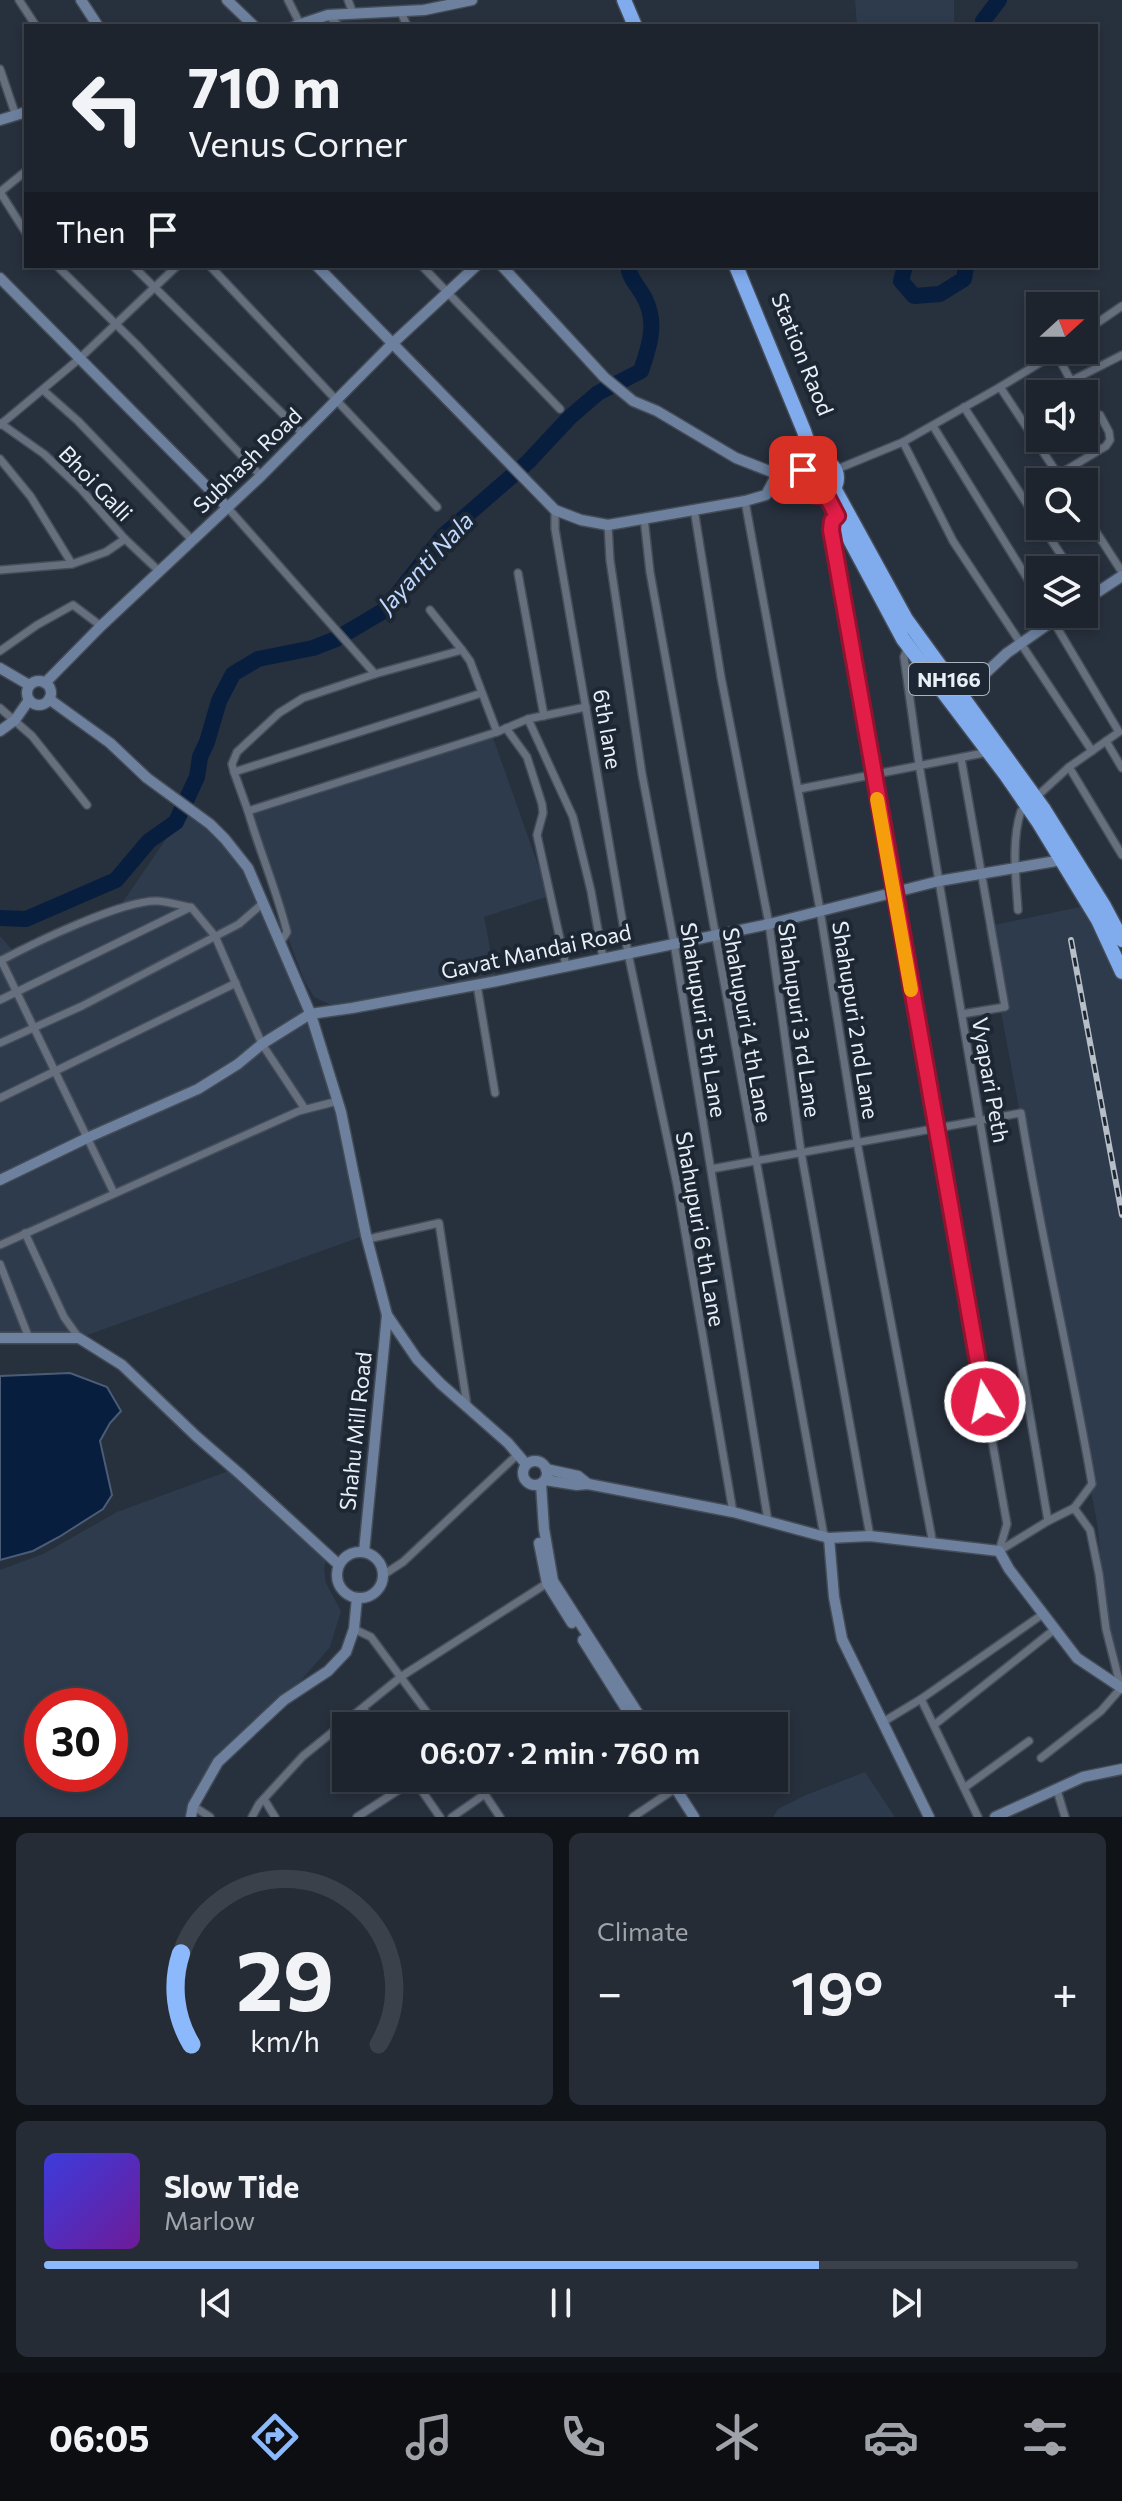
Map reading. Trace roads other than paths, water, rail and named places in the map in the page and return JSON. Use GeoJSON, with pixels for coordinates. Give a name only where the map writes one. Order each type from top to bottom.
{"type":"FeatureCollection","features":[{"type":"Feature","properties":{"kind":"highway"},"geometry":{"type":"LineString","coordinates":[[624,0],[634,24]]}},
{"type":"Feature","properties":{"kind":"highway"},"geometry":{"type":"LineString","coordinates":[[636,0],[643,24]]}},
{"type":"Feature","properties":{"kind":"highway"},"geometry":{"type":"LineString","coordinates":[[737,268],[817,460],[831,465],[835,470],[837,481],[825,493]]}},
{"type":"Feature","properties":{"kind":"highway","name":"Station Raod"},"geometry":{"type":"LineString","coordinates":[[744,268],[810,428],[817,460]]}},
{"type":"Feature","properties":{"kind":"highway"},"geometry":{"type":"LineString","coordinates":[[801,479],[805,466],[817,460]]}},
{"type":"Feature","properties":{"kind":"highway","name":"NH166"},"geometry":{"type":"LineString","coordinates":[[801,479],[804,488],[825,493],[989,752],[1031,801],[1098,920],[1122,972]]}},
{"type":"Feature","properties":{"kind":"highway","name":"NH166"},"geometry":{"type":"LineString","coordinates":[[825,493],[908,646],[956,700],[1031,801],[1104,906],[1121,937]]}},
{"type":"Feature","properties":{"kind":"street"},"geometry":{"type":"LineString","coordinates":[[19,0],[35,24]]}},
{"type":"Feature","properties":{"kind":"street"},"geometry":{"type":"LineString","coordinates":[[81,0],[97,24]]}},
{"type":"Feature","properties":{"kind":"street"},"geometry":{"type":"LineString","coordinates":[[227,0],[252,24]]}},
{"type":"Feature","properties":{"kind":"street"},"geometry":{"type":"LineString","coordinates":[[288,0],[298,24]]}},
{"type":"Feature","properties":{"kind":"street"},"geometry":{"type":"LineString","coordinates":[[348,0],[353,13]]}},
{"type":"Feature","properties":{"kind":"street"},"geometry":{"type":"LineString","coordinates":[[301,24],[328,15],[424,10],[472,0]]}},
{"type":"Feature","properties":{"kind":"street"},"geometry":{"type":"LineString","coordinates":[[401,12],[406,24]]}},
{"type":"Feature","properties":{"kind":"street"},"geometry":{"type":"LineString","coordinates":[[328,15],[337,24]]}},
{"type":"Feature","properties":{"kind":"street"},"geometry":{"type":"LineString","coordinates":[[0,69],[21,114],[0,120]]}},
{"type":"Feature","properties":{"kind":"street"},"geometry":{"type":"LineString","coordinates":[[24,173],[0,192],[24,230]]}},
{"type":"Feature","properties":{"kind":"street"},"geometry":{"type":"LineString","coordinates":[[59,268],[261,476]]}},
{"type":"Feature","properties":{"kind":"street"},"geometry":{"type":"LineString","coordinates":[[135,268],[303,434]]}},
{"type":"Feature","properties":{"kind":"street"},"geometry":{"type":"LineString","coordinates":[[0,424],[79,359],[175,268]]}},
{"type":"Feature","properties":{"kind":"street"},"geometry":{"type":"LineString","coordinates":[[212,268],[437,507]]}},
{"type":"Feature","properties":{"kind":"street"},"geometry":{"type":"LineString","coordinates":[[319,268],[555,510],[581,520],[608,525],[766,495],[777,474]]}},
{"type":"Feature","properties":{"kind":"street"},"geometry":{"type":"LineString","coordinates":[[424,268],[560,409]]}},
{"type":"Feature","properties":{"kind":"street","name":"Subhash Road"},"geometry":{"type":"LineString","coordinates":[[45,683],[474,268]]}},
{"type":"Feature","properties":{"kind":"street"},"geometry":{"type":"LineString","coordinates":[[504,268],[604,377],[633,401],[657,411],[726,453],[777,474],[801,479]]}},
{"type":"Feature","properties":{"kind":"street"},"geometry":{"type":"LineString","coordinates":[[0,278],[227,507],[375,674]]}},
{"type":"Feature","properties":{"kind":"street"},"geometry":{"type":"LineString","coordinates":[[1098,322],[1122,306]]}},
{"type":"Feature","properties":{"kind":"street"},"geometry":{"type":"LineString","coordinates":[[1063,364],[1071,381],[1122,355]]}},
{"type":"Feature","properties":{"kind":"street"},"geometry":{"type":"LineString","coordinates":[[835,470],[903,442],[1038,364]]}},
{"type":"Feature","properties":{"kind":"street"},"geometry":{"type":"LineString","coordinates":[[1000,387],[1053,468]]}},
{"type":"Feature","properties":{"kind":"street"},"geometry":{"type":"LineString","coordinates":[[43,390],[78,421],[193,541]]}},
{"type":"Feature","properties":{"kind":"street"},"geometry":{"type":"LineString","coordinates":[[964,407],[1026,502]]}},
{"type":"Feature","properties":{"kind":"street"},"geometry":{"type":"LineString","coordinates":[[1074,468],[1110,440],[1100,415]]}},
{"type":"Feature","properties":{"kind":"street","name":"Bhoi Galli"},"geometry":{"type":"LineString","coordinates":[[0,424],[44,454],[160,572]]}},
{"type":"Feature","properties":{"kind":"street"},"geometry":{"type":"LineString","coordinates":[[933,426],[1026,576]]}},
{"type":"Feature","properties":{"kind":"street"},"geometry":{"type":"LineString","coordinates":[[903,442],[953,541],[1092,751]]}},
{"type":"Feature","properties":{"kind":"street"},"geometry":{"type":"LineString","coordinates":[[0,459],[31,497],[72,564]]}},
{"type":"Feature","properties":{"kind":"street","name":"Shahupuri 2 nd Lane"},"geometry":{"type":"LineString","coordinates":[[745,501],[799,789],[857,1142],[933,1544]]}},
{"type":"Feature","properties":{"kind":"street","name":"Shahupuri 3 rd Lane"},"geometry":{"type":"LineString","coordinates":[[694,509],[721,677],[769,924],[801,1152],[870,1536]]}},
{"type":"Feature","properties":{"kind":"street","name":"6th lane"},"geometry":{"type":"LineString","coordinates":[[555,510],[555,529],[628,953]]}},
{"type":"Feature","properties":{"kind":"street"},"geometry":{"type":"LineString","coordinates":[[837,516],[832,521],[831,530],[1007,1524],[999,1551],[1009,1569],[1077,1658],[1122,1688]]}},
{"type":"Feature","properties":{"kind":"street","name":"Shahupuri 4 th Lane"},"geometry":{"type":"LineString","coordinates":[[644,518],[650,572],[714,934],[826,1537]]}},
{"type":"Feature","properties":{"kind":"street","name":"Shahupuri 5 th Lane"},"geometry":{"type":"LineString","coordinates":[[608,525],[610,560],[642,774],[674,943],[768,1521]]}},
{"type":"Feature","properties":{"kind":"street"},"geometry":{"type":"LineString","coordinates":[[1098,535],[1122,574],[1098,589]]}},
{"type":"Feature","properties":{"kind":"street"},"geometry":{"type":"LineString","coordinates":[[0,570],[72,564],[106,552],[125,539]]}},
{"type":"Feature","properties":{"kind":"street"},"geometry":{"type":"LineString","coordinates":[[518,573],[544,716]]}},
{"type":"Feature","properties":{"kind":"street"},"geometry":{"type":"LineString","coordinates":[[0,651],[73,605],[101,626]]}},
{"type":"Feature","properties":{"kind":"street"},"geometry":{"type":"LineString","coordinates":[[430,610],[470,661],[497,732]]}},
{"type":"Feature","properties":{"kind":"street"},"geometry":{"type":"LineString","coordinates":[[956,700],[1007,653],[1040,628]]}},
{"type":"Feature","properties":{"kind":"street"},"geometry":{"type":"LineString","coordinates":[[1018,910],[1016,869],[1021,811],[1069,767],[1119,732],[1062,628]]}},
{"type":"Feature","properties":{"kind":"street","name":"Vyapari Peth"},"geometry":{"type":"LineString","coordinates":[[908,646],[904,657],[919,764],[1048,1521]]}},
{"type":"Feature","properties":{"kind":"street"},"geometry":{"type":"LineString","coordinates":[[280,943],[287,932],[277,893],[234,772],[233,758],[279,713],[303,698],[462,650]]}},
{"type":"Feature","properties":{"kind":"street"},"geometry":{"type":"LineString","coordinates":[[0,668],[29,685]]}},
{"type":"Feature","properties":{"kind":"street"},"geometry":{"type":"LineString","coordinates":[[36,681],[45,683],[50,690],[49,699],[39,705],[29,700],[26,692],[29,685],[36,681]]}},
{"type":"Feature","properties":{"kind":"street"},"geometry":{"type":"LineString","coordinates":[[234,772],[482,693]]}},
{"type":"Feature","properties":{"kind":"street"},"geometry":{"type":"LineString","coordinates":[[49,699],[110,743],[138,771],[210,824],[248,868],[310,1014],[338,1101],[387,1315],[417,1359],[508,1443],[526,1464]]}},
{"type":"Feature","properties":{"kind":"street"},"geometry":{"type":"LineString","coordinates":[[0,731],[15,720],[29,700]]}},
{"type":"Feature","properties":{"kind":"street"},"geometry":{"type":"LineString","coordinates":[[248,811],[497,732],[528,719],[586,707]]}},
{"type":"Feature","properties":{"kind":"street"},"geometry":{"type":"LineString","coordinates":[[0,708],[52,759],[87,805]]}},
{"type":"Feature","properties":{"kind":"street"},"geometry":{"type":"LineString","coordinates":[[528,719],[573,817],[603,958]]}},
{"type":"Feature","properties":{"kind":"street"},"geometry":{"type":"LineString","coordinates":[[511,726],[527,757],[542,804],[543,813],[537,828],[538,843],[566,966]]}},
{"type":"Feature","properties":{"kind":"street"},"geometry":{"type":"LineString","coordinates":[[1106,741],[1122,768]]}},
{"type":"Feature","properties":{"kind":"street"},"geometry":{"type":"LineString","coordinates":[[799,789],[989,752]]}},
{"type":"Feature","properties":{"kind":"street"},"geometry":{"type":"LineString","coordinates":[[961,758],[1005,1007],[962,1014]]}},
{"type":"Feature","properties":{"kind":"street"},"geometry":{"type":"LineString","coordinates":[[1069,767],[1122,855]]}},
{"type":"Feature","properties":{"kind":"street"},"geometry":{"type":"LineString","coordinates":[[820,910],[939,881],[1062,860]]}},
{"type":"Feature","properties":{"kind":"street"},"geometry":{"type":"LineString","coordinates":[[114,1193],[1,960],[22,949],[114,911],[156,901],[191,907],[215,936],[262,1044],[305,1109]]}},
{"type":"Feature","properties":{"kind":"street"},"geometry":{"type":"LineString","coordinates":[[0,1043],[82,1006],[239,924],[263,903]]}},
{"type":"Feature","properties":{"kind":"street"},"geometry":{"type":"LineString","coordinates":[[0,1000],[191,907]]}},
{"type":"Feature","properties":{"kind":"street","name":"Gavat Mandai Road"},"geometry":{"type":"LineString","coordinates":[[310,1014],[477,985],[769,924],[820,910]]}},
{"type":"Feature","properties":{"kind":"street","name":"Shahupuri 6 th Lane"},"geometry":{"type":"LineString","coordinates":[[628,953],[677,1185],[733,1512]]}},
{"type":"Feature","properties":{"kind":"street"},"geometry":{"type":"LineString","coordinates":[[0,1098],[236,983]]}},
{"type":"Feature","properties":{"kind":"street"},"geometry":{"type":"LineString","coordinates":[[477,985],[495,1093]]}},
{"type":"Feature","properties":{"kind":"street"},"geometry":{"type":"LineString","coordinates":[[0,1180],[198,1089],[310,1014]]}},
{"type":"Feature","properties":{"kind":"street"},"geometry":{"type":"LineString","coordinates":[[0,1245],[305,1109],[338,1101]]}},
{"type":"Feature","properties":{"kind":"street"},"geometry":{"type":"LineString","coordinates":[[526,1464],[522,1475],[526,1482],[578,1476],[588,1484],[733,1512],[826,1537],[870,1536],[999,1551],[1074,1508],[1092,1484],[1075,1384],[1035,1202],[1021,1113],[711,1169]]}},
{"type":"Feature","properties":{"kind":"street"},"geometry":{"type":"LineString","coordinates":[[368,1239],[439,1223],[468,1407]]}},
{"type":"Feature","properties":{"kind":"street"},"geometry":{"type":"LineString","coordinates":[[25,1233],[64,1317],[79,1338],[122,1365],[339,1565]]}},
{"type":"Feature","properties":{"kind":"street"},"geometry":{"type":"LineString","coordinates":[[0,1264],[29,1338]]}},
{"type":"Feature","properties":{"kind":"street","name":"Shahu Mill Road"},"geometry":{"type":"LineString","coordinates":[[364,1552],[387,1315]]}},
{"type":"Feature","properties":{"kind":"street"},"geometry":{"type":"LineString","coordinates":[[0,1338],[79,1338]]}},
{"type":"Feature","properties":{"kind":"street"},"geometry":{"type":"LineString","coordinates":[[383,1575],[403,1562],[517,1455]]}},
{"type":"Feature","properties":{"kind":"street"},"geometry":{"type":"LineString","coordinates":[[526,1464],[537,1461],[550,1582],[555,1599],[628,1712]]}},
{"type":"Feature","properties":{"kind":"street"},"geometry":{"type":"LineString","coordinates":[[1074,1508],[1090,1530],[1106,1629],[1122,1688]]}},
{"type":"Feature","properties":{"kind":"street"},"geometry":{"type":"LineString","coordinates":[[826,1537],[842,1639],[929,1817]]}},
{"type":"Feature","properties":{"kind":"street"},"geometry":{"type":"LineString","coordinates":[[364,1552],[377,1560],[383,1575],[379,1588],[373,1594],[357,1598],[345,1593],[337,1580],[339,1565],[349,1554],[364,1552]]}},
{"type":"Feature","properties":{"kind":"street"},"geometry":{"type":"LineString","coordinates":[[359,1712],[402,1676],[550,1582]]}},
{"type":"Feature","properties":{"kind":"street"},"geometry":{"type":"LineString","coordinates":[[550,1582],[637,1712]]}},
{"type":"Feature","properties":{"kind":"street"},"geometry":{"type":"LineString","coordinates":[[210,1817],[192,1812],[218,1762],[284,1700],[328,1671],[346,1652],[354,1629],[357,1598]]}},
{"type":"Feature","properties":{"kind":"street"},"geometry":{"type":"LineString","coordinates":[[883,1722],[1043,1614]]}},
{"type":"Feature","properties":{"kind":"street"},"geometry":{"type":"LineString","coordinates":[[354,1629],[371,1637],[427,1712]]}},
{"type":"Feature","properties":{"kind":"street"},"geometry":{"type":"LineString","coordinates":[[934,1725],[1055,1629]]}},
{"type":"Feature","properties":{"kind":"street"},"geometry":{"type":"LineString","coordinates":[[1041,1758],[1101,1711],[1122,1688]]}},
{"type":"Feature","properties":{"kind":"street"},"geometry":{"type":"LineString","coordinates":[[921,1699],[978,1817]]}},
{"type":"Feature","properties":{"kind":"street"},"geometry":{"type":"LineString","coordinates":[[363,1708],[366,1712]]}},
{"type":"Feature","properties":{"kind":"street"},"geometry":{"type":"LineString","coordinates":[[252,1817],[303,1756],[332,1736]]}},
{"type":"Feature","properties":{"kind":"street"},"geometry":{"type":"LineString","coordinates":[[964,1788],[1029,1741]]}},
{"type":"Feature","properties":{"kind":"street"},"geometry":{"type":"LineString","coordinates":[[995,1817],[1083,1777],[1122,1770]]}},
{"type":"Feature","properties":{"kind":"street"},"geometry":{"type":"LineString","coordinates":[[1057,1790],[1065,1817]]}},
{"type":"Feature","properties":{"kind":"street"},"geometry":{"type":"LineString","coordinates":[[357,1817],[392,1792]]}},
{"type":"Feature","properties":{"kind":"street"},"geometry":{"type":"LineString","coordinates":[[422,1792],[440,1817]]}},
{"type":"Feature","properties":{"kind":"street"},"geometry":{"type":"LineString","coordinates":[[633,1817],[665,1792]]}},
{"type":"Feature","properties":{"kind":"street"},"geometry":{"type":"LineString","coordinates":[[681,1792],[694,1817]]}},
{"type":"Feature","properties":{"kind":"street"},"geometry":{"type":"LineString","coordinates":[[683,1792],[702,1817]]}},
{"type":"Feature","properties":{"kind":"street"},"geometry":{"type":"LineString","coordinates":[[452,1817],[485,1794],[500,1817]]}},
{"type":"Feature","properties":{"kind":"street"},"geometry":{"type":"LineString","coordinates":[[264,1799],[275,1817]]}},
{"type":"Feature","properties":{"kind":"water"},"geometry":{"type":"Polygon","coordinates":[[[70,1373],[107,1387],[121,1411],[100,1441],[112,1495],[103,1509],[59,1537],[33,1551],[0,1560],[0,1376],[70,1373]]]}},
{"type":"Feature","properties":{"kind":"waterway","name":"Jayanti Nala"},"geometry":{"type":"LineString","coordinates":[[983,24],[999,0]]}},
{"type":"Feature","properties":{"kind":"waterway","name":"Jayanti Nala"},"geometry":{"type":"LineString","coordinates":[[0,918],[26,919],[116,880],[149,841],[176,822],[197,777],[200,757],[219,701],[233,674],[258,659],[313,648],[336,639],[385,610],[444,535],[528,462],[570,417],[598,393],[641,371],[649,345],[651,319],[646,301],[629,268]]}},
{"type":"Feature","properties":{"kind":"waterway","name":"Jayanti Nala"},"geometry":{"type":"LineString","coordinates":[[904,268],[901,281],[914,296],[940,294],[964,279],[966,268]]}},
{"type":"Feature","properties":{"kind":"railway"},"geometry":{"type":"LineString","coordinates":[[1071,940],[1122,1215]]}}]}
